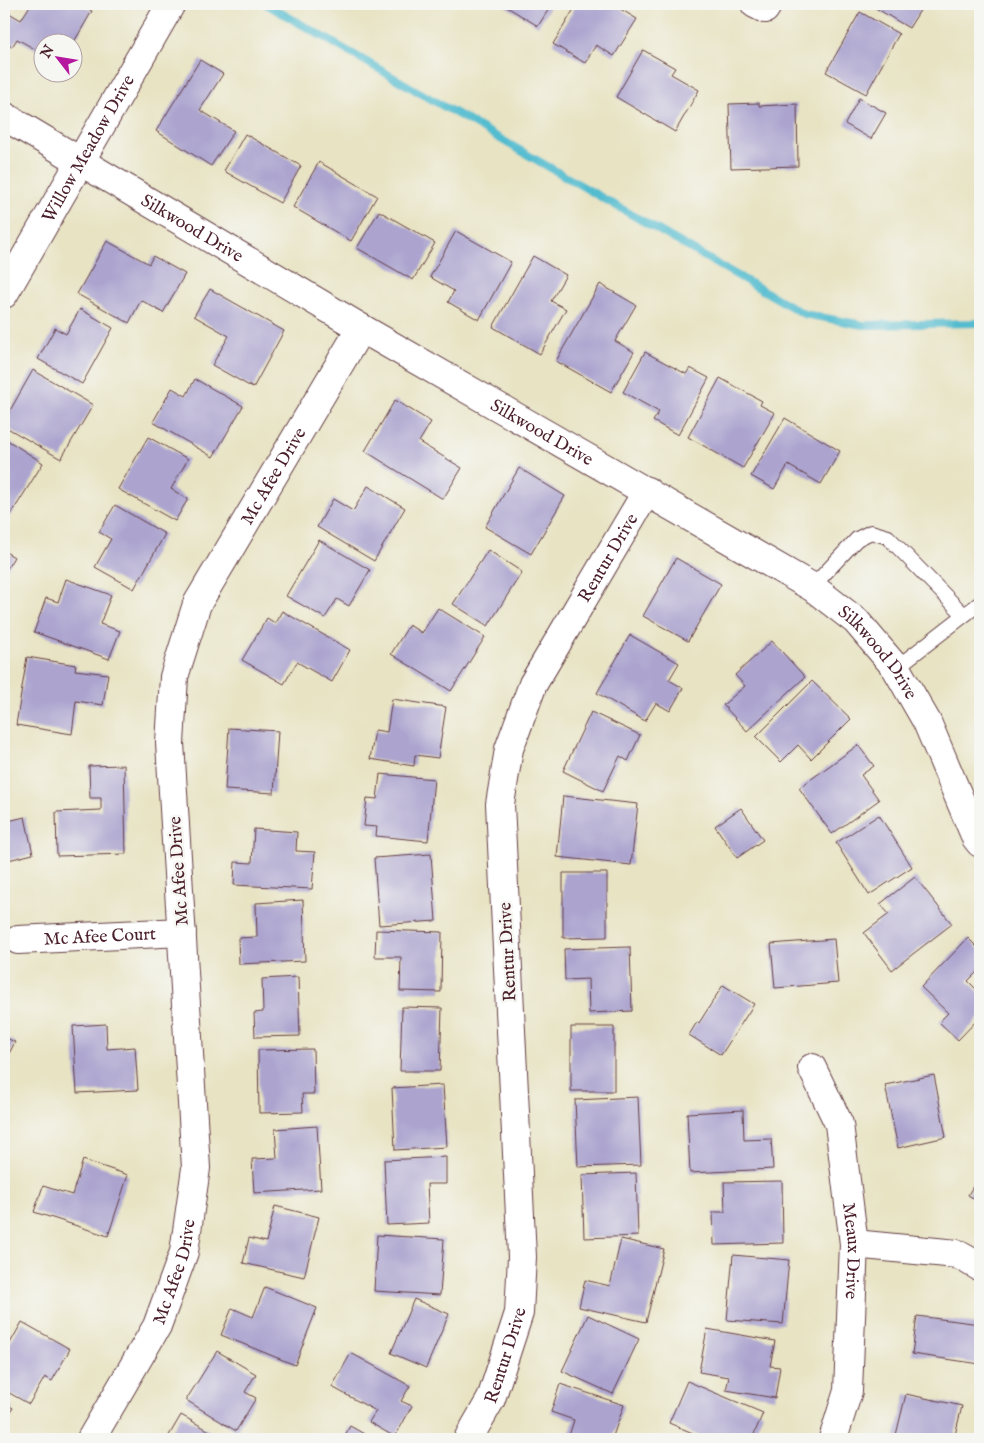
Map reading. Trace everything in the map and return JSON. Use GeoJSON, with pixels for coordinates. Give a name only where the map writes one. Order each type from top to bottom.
{"type":"FeatureCollection","features":[{"type":"Feature","properties":{"kind":"street","name":"Willow Meadow Drive"},"geometry":{"type":"LineString","coordinates":[[4,294],[171,4]]}},
{"type":"Feature","properties":{"kind":"street"},"geometry":{"type":"LineString","coordinates":[[756,4],[765,9],[768,4]]}},
{"type":"Feature","properties":{"kind":"street","name":"Silkwood Drive"},"geometry":{"type":"LineString","coordinates":[[4,116],[361,328],[812,587],[856,621],[896,668],[927,722],[976,838],[980,843]]}},
{"type":"Feature","properties":{"kind":"street","name":"Mc Afee Drive"},"geometry":{"type":"LineString","coordinates":[[91,1439],[157,1326],[184,1252],[196,1168],[170,743],[174,677],[197,604],[361,328]]}},
{"type":"Feature","properties":{"kind":"street","name":"Rentur Drive"},"geometry":{"type":"LineString","coordinates":[[468,1439],[491,1399],[519,1313],[522,1258],[500,804],[509,748],[533,684],[647,491]]}},
{"type":"Feature","properties":{"kind":"street","name":"Mc Afee Court"},"geometry":{"type":"LineString","coordinates":[[18,940],[182,932]]}},
{"type":"Feature","properties":{"kind":"street","name":"Meaux Drive"},"geometry":{"type":"LineString","coordinates":[[812,1068],[839,1124],[854,1244],[848,1391],[833,1439]]}},
{"type":"Feature","properties":{"kind":"street"},"geometry":{"type":"LineString","coordinates":[[854,1244],[957,1254],[980,1267]]}},
{"type":"Feature","properties":{"kind":"lane"},"geometry":{"type":"LineString","coordinates":[[812,587],[857,539],[871,532],[888,537],[964,615]]}},
{"type":"Feature","properties":{"kind":"lane"},"geometry":{"type":"LineString","coordinates":[[896,668],[980,603]]}},
{"type":"Feature","properties":{"kind":"building"},"geometry":{"type":"Polygon","coordinates":[[[31,4],[79,4],[92,11],[80,32],[32,32],[32,47],[17,39],[12,47],[4,43],[4,10],[21,20],[31,4]]]}},
{"type":"Feature","properties":{"kind":"building"},"geometry":{"type":"Polygon","coordinates":[[[502,4],[552,4],[538,26],[502,4]]]}},
{"type":"Feature","properties":{"kind":"building"},"geometry":{"type":"Polygon","coordinates":[[[577,4],[612,4],[637,19],[614,56],[596,45],[585,63],[553,44],[577,4]]]}},
{"type":"Feature","properties":{"kind":"building"},"geometry":{"type":"Polygon","coordinates":[[[869,4],[924,4],[909,28],[869,4]]]}},
{"type":"Feature","properties":{"kind":"building"},"geometry":{"type":"Polygon","coordinates":[[[860,12],[899,34],[866,94],[826,72],[860,12]]]}},
{"type":"Feature","properties":{"kind":"building"},"geometry":{"type":"Polygon","coordinates":[[[643,50],[675,68],[671,74],[699,90],[675,132],[616,97],[643,50]]]}},
{"type":"Feature","properties":{"kind":"building"},"geometry":{"type":"Polygon","coordinates":[[[200,60],[223,74],[200,110],[234,131],[211,166],[156,131],[200,60]]]}},
{"type":"Feature","properties":{"kind":"building"},"geometry":{"type":"Polygon","coordinates":[[[859,98],[886,113],[871,139],[845,124],[859,98]]]}},
{"type":"Feature","properties":{"kind":"building"},"geometry":{"type":"Polygon","coordinates":[[[759,103],[759,106],[797,104],[798,166],[731,168],[729,104],[759,103]]]}},
{"type":"Feature","properties":{"kind":"building"},"geometry":{"type":"Polygon","coordinates":[[[245,134],[301,166],[280,203],[224,171],[245,134]]]}},
{"type":"Feature","properties":{"kind":"building"},"geometry":{"type":"Polygon","coordinates":[[[319,162],[377,196],[351,241],[293,207],[319,162]]]}},
{"type":"Feature","properties":{"kind":"building"},"geometry":{"type":"Polygon","coordinates":[[[379,211],[435,243],[413,280],[357,248],[379,211]]]}},
{"type":"Feature","properties":{"kind":"building"},"geometry":{"type":"Polygon","coordinates":[[[456,231],[511,262],[479,320],[448,302],[454,291],[430,277],[456,231]]]}},
{"type":"Feature","properties":{"kind":"building"},"geometry":{"type":"Polygon","coordinates":[[[107,241],[149,264],[153,256],[185,274],[163,313],[141,300],[129,323],[77,294],[107,241]]]}},
{"type":"Feature","properties":{"kind":"building"},"geometry":{"type":"Polygon","coordinates":[[[533,256],[566,275],[551,301],[566,309],[540,354],[493,327],[533,256]]]}},
{"type":"Feature","properties":{"kind":"building"},"geometry":{"type":"Polygon","coordinates":[[[600,284],[636,305],[615,341],[634,352],[611,392],[556,361],[600,284]]]}},
{"type":"Feature","properties":{"kind":"building"},"geometry":{"type":"Polygon","coordinates":[[[210,289],[284,331],[253,388],[212,365],[229,336],[194,316],[210,289]]]}},
{"type":"Feature","properties":{"kind":"building"},"geometry":{"type":"Polygon","coordinates":[[[80,309],[113,328],[82,384],[38,359],[55,328],[66,334],[80,309]]]}},
{"type":"Feature","properties":{"kind":"building"},"geometry":{"type":"Polygon","coordinates":[[[645,352],[686,374],[690,368],[709,378],[678,435],[653,421],[659,412],[623,392],[645,352]]]}},
{"type":"Feature","properties":{"kind":"building"},"geometry":{"type":"Polygon","coordinates":[[[33,370],[93,405],[61,459],[4,426],[4,421],[33,370]]]}},
{"type":"Feature","properties":{"kind":"building"},"geometry":{"type":"Polygon","coordinates":[[[720,378],[762,401],[760,405],[775,413],[743,468],[688,437],[720,378]]]}},
{"type":"Feature","properties":{"kind":"building"},"geometry":{"type":"Polygon","coordinates":[[[195,379],[243,406],[213,457],[153,422],[172,388],[186,396],[195,379]]]}},
{"type":"Feature","properties":{"kind":"building"},"geometry":{"type":"Polygon","coordinates":[[[395,400],[431,422],[419,442],[462,468],[443,499],[365,451],[395,400]]]}},
{"type":"Feature","properties":{"kind":"building"},"geometry":{"type":"Polygon","coordinates":[[[785,418],[840,451],[821,484],[788,465],[774,489],[751,476],[785,418]]]}},
{"type":"Feature","properties":{"kind":"building"},"geometry":{"type":"Polygon","coordinates":[[[148,437],[188,459],[171,489],[188,499],[175,521],[118,489],[148,437]]]}},
{"type":"Feature","properties":{"kind":"building"},"geometry":{"type":"Polygon","coordinates":[[[4,438],[43,463],[10,516],[4,512],[4,438]]]}},
{"type":"Feature","properties":{"kind":"building"},"geometry":{"type":"Polygon","coordinates":[[[519,468],[565,496],[531,554],[485,527],[519,468]]]}},
{"type":"Feature","properties":{"kind":"building"},"geometry":{"type":"Polygon","coordinates":[[[368,486],[405,508],[374,561],[317,527],[333,499],[353,511],[368,486]]]}},
{"type":"Feature","properties":{"kind":"building"},"geometry":{"type":"Polygon","coordinates":[[[115,505],[165,534],[134,589],[95,567],[111,539],[99,532],[115,505]]]}},
{"type":"Feature","properties":{"kind":"building"},"geometry":{"type":"Polygon","coordinates":[[[319,540],[370,570],[349,606],[337,599],[325,618],[286,596],[319,540]]]}},
{"type":"Feature","properties":{"kind":"building"},"geometry":{"type":"Polygon","coordinates":[[[488,550],[522,572],[488,626],[453,604],[488,550]]]}},
{"type":"Feature","properties":{"kind":"building"},"geometry":{"type":"Polygon","coordinates":[[[4,551],[14,557],[5,572],[4,572],[4,551]]]}},
{"type":"Feature","properties":{"kind":"building"},"geometry":{"type":"Polygon","coordinates":[[[676,558],[721,584],[688,641],[643,616],[676,558]]]}},
{"type":"Feature","properties":{"kind":"building"},"geometry":{"type":"Polygon","coordinates":[[[66,579],[111,595],[100,624],[120,631],[109,659],[34,632],[46,598],[58,602],[66,579]]]}},
{"type":"Feature","properties":{"kind":"building"},"geometry":{"type":"Polygon","coordinates":[[[438,608],[485,637],[451,691],[391,654],[409,625],[422,633],[438,608]]]}},
{"type":"Feature","properties":{"kind":"building"},"geometry":{"type":"Polygon","coordinates":[[[282,611],[350,650],[332,682],[297,662],[284,684],[242,660],[267,618],[275,623],[282,611]]]}},
{"type":"Feature","properties":{"kind":"building"},"geometry":{"type":"Polygon","coordinates":[[[630,635],[679,663],[669,680],[683,688],[670,711],[656,703],[645,721],[597,693],[630,635]]]}},
{"type":"Feature","properties":{"kind":"building"},"geometry":{"type":"Polygon","coordinates":[[[772,641],[805,677],[747,731],[723,705],[745,686],[735,675],[772,641]]]}},
{"type":"Feature","properties":{"kind":"building"},"geometry":{"type":"Polygon","coordinates":[[[27,657],[76,665],[75,670],[108,674],[103,705],[76,701],[72,734],[16,725],[27,657]]]}},
{"type":"Feature","properties":{"kind":"building"},"geometry":{"type":"Polygon","coordinates":[[[812,681],[851,719],[811,759],[798,745],[781,762],[756,737],[812,681]]]}},
{"type":"Feature","properties":{"kind":"building"},"geometry":{"type":"Polygon","coordinates":[[[392,699],[446,707],[438,758],[415,755],[414,766],[370,759],[375,730],[387,732],[392,699]]]}},
{"type":"Feature","properties":{"kind":"building"},"geometry":{"type":"Polygon","coordinates":[[[591,712],[640,735],[628,761],[620,756],[603,791],[563,771],[591,712]]]}},
{"type":"Feature","properties":{"kind":"building"},"geometry":{"type":"Polygon","coordinates":[[[229,728],[278,731],[274,793],[225,790],[229,728]]]}},
{"type":"Feature","properties":{"kind":"building"},"geometry":{"type":"Polygon","coordinates":[[[858,745],[874,766],[861,775],[879,800],[832,834],[799,788],[858,745]]]}},
{"type":"Feature","properties":{"kind":"building"},"geometry":{"type":"Polygon","coordinates":[[[124,765],[126,854],[57,856],[56,812],[101,810],[101,798],[90,798],[89,766],[124,765]]]}},
{"type":"Feature","properties":{"kind":"building"},"geometry":{"type":"Polygon","coordinates":[[[380,774],[434,779],[428,841],[376,836],[377,827],[364,826],[367,798],[377,799],[380,774]]]}},
{"type":"Feature","properties":{"kind":"building"},"geometry":{"type":"Polygon","coordinates":[[[563,796],[638,804],[631,865],[557,857],[563,796]]]}},
{"type":"Feature","properties":{"kind":"building"},"geometry":{"type":"Polygon","coordinates":[[[741,808],[763,840],[737,858],[715,826],[741,808]]]}},
{"type":"Feature","properties":{"kind":"building"},"geometry":{"type":"Polygon","coordinates":[[[879,815],[912,867],[869,895],[836,843],[879,815]]]}},
{"type":"Feature","properties":{"kind":"building"},"geometry":{"type":"Polygon","coordinates":[[[25,817],[33,854],[4,861],[4,822],[25,817]]]}},
{"type":"Feature","properties":{"kind":"building"},"geometry":{"type":"Polygon","coordinates":[[[254,829],[297,832],[296,851],[315,852],[312,889],[234,885],[235,862],[252,863],[254,829]]]}},
{"type":"Feature","properties":{"kind":"building"},"geometry":{"type":"Polygon","coordinates":[[[431,854],[436,921],[379,925],[374,858],[431,854]]]}},
{"type":"Feature","properties":{"kind":"building"},"geometry":{"type":"Polygon","coordinates":[[[563,873],[607,873],[607,937],[563,938],[563,873]]]}},
{"type":"Feature","properties":{"kind":"building"},"geometry":{"type":"Polygon","coordinates":[[[915,877],[952,924],[892,970],[864,933],[889,914],[880,904],[915,877]]]}},
{"type":"Feature","properties":{"kind":"building"},"geometry":{"type":"Polygon","coordinates":[[[303,900],[305,961],[239,964],[238,938],[257,937],[256,903],[303,900]]]}},
{"type":"Feature","properties":{"kind":"building"},"geometry":{"type":"Polygon","coordinates":[[[376,930],[442,932],[441,992],[400,991],[401,957],[375,957],[376,930]]]}},
{"type":"Feature","properties":{"kind":"building"},"geometry":{"type":"Polygon","coordinates":[[[968,938],[980,950],[980,969],[968,981],[980,993],[980,1017],[958,1040],[939,1022],[948,1013],[921,987],[968,938]]]}},
{"type":"Feature","properties":{"kind":"building"},"geometry":{"type":"Polygon","coordinates":[[[834,939],[838,983],[775,988],[771,944],[834,939]]]}},
{"type":"Feature","properties":{"kind":"building"},"geometry":{"type":"Polygon","coordinates":[[[630,947],[632,1011],[589,1013],[588,979],[565,980],[564,949],[630,947]]]}},
{"type":"Feature","properties":{"kind":"building"},"geometry":{"type":"Polygon","coordinates":[[[298,977],[300,1036],[255,1037],[254,1013],[263,1012],[262,979],[298,977]]]}},
{"type":"Feature","properties":{"kind":"building"},"geometry":{"type":"Polygon","coordinates":[[[723,985],[754,1004],[721,1055],[689,1035],[697,1022],[699,1023],[723,985]]]}},
{"type":"Feature","properties":{"kind":"building"},"geometry":{"type":"Polygon","coordinates":[[[402,1007],[442,1008],[440,1071],[400,1071],[402,1007]]]}},
{"type":"Feature","properties":{"kind":"building"},"geometry":{"type":"Polygon","coordinates":[[[106,1024],[107,1049],[135,1047],[138,1090],[77,1093],[73,1026],[106,1024]]]}},
{"type":"Feature","properties":{"kind":"building"},"geometry":{"type":"Polygon","coordinates":[[[571,1027],[614,1027],[614,1091],[571,1091],[571,1027]]]}},
{"type":"Feature","properties":{"kind":"building"},"geometry":{"type":"Polygon","coordinates":[[[4,1037],[15,1042],[4,1063],[4,1037]]]}},
{"type":"Feature","properties":{"kind":"building"},"geometry":{"type":"Polygon","coordinates":[[[313,1049],[314,1094],[302,1094],[303,1112],[259,1113],[258,1050],[313,1049]]]}},
{"type":"Feature","properties":{"kind":"building"},"geometry":{"type":"Polygon","coordinates":[[[934,1075],[946,1137],[898,1148],[885,1085],[934,1075]]]}},
{"type":"Feature","properties":{"kind":"building"},"geometry":{"type":"Polygon","coordinates":[[[443,1085],[447,1147],[395,1150],[392,1088],[443,1085]]]}},
{"type":"Feature","properties":{"kind":"building"},"geometry":{"type":"Polygon","coordinates":[[[638,1097],[641,1165],[578,1167],[575,1100],[638,1097]]]}},
{"type":"Feature","properties":{"kind":"building"},"geometry":{"type":"Polygon","coordinates":[[[743,1110],[744,1140],[771,1139],[773,1169],[690,1173],[687,1113],[743,1110]]]}},
{"type":"Feature","properties":{"kind":"building"},"geometry":{"type":"Polygon","coordinates":[[[317,1126],[321,1189],[254,1193],[252,1159],[277,1158],[275,1129],[317,1126]]]}},
{"type":"Feature","properties":{"kind":"building"},"geometry":{"type":"Polygon","coordinates":[[[446,1157],[446,1184],[427,1184],[429,1223],[387,1225],[384,1160],[446,1157]]]}},
{"type":"Feature","properties":{"kind":"building"},"geometry":{"type":"Polygon","coordinates":[[[83,1160],[128,1175],[108,1236],[34,1212],[43,1186],[72,1195],[83,1160]]]}},
{"type":"Feature","properties":{"kind":"building"},"geometry":{"type":"Polygon","coordinates":[[[636,1173],[638,1236],[584,1238],[582,1175],[636,1173]]]}},
{"type":"Feature","properties":{"kind":"building"},"geometry":{"type":"Polygon","coordinates":[[[980,1174],[980,1202],[968,1195],[980,1174]]]}},
{"type":"Feature","properties":{"kind":"building"},"geometry":{"type":"Polygon","coordinates":[[[782,1181],[783,1243],[714,1245],[713,1212],[725,1212],[724,1182],[782,1181]]]}},
{"type":"Feature","properties":{"kind":"building"},"geometry":{"type":"Polygon","coordinates":[[[275,1206],[319,1217],[304,1277],[243,1263],[249,1238],[266,1242],[275,1206]]]}},
{"type":"Feature","properties":{"kind":"building"},"geometry":{"type":"Polygon","coordinates":[[[377,1235],[444,1239],[440,1295],[374,1291],[377,1235]]]}},
{"type":"Feature","properties":{"kind":"building"},"geometry":{"type":"Polygon","coordinates":[[[621,1239],[664,1249],[646,1322],[579,1307],[585,1280],[610,1286],[621,1239]]]}},
{"type":"Feature","properties":{"kind":"building"},"geometry":{"type":"Polygon","coordinates":[[[733,1255],[789,1260],[783,1324],[727,1320],[733,1255]]]}},
{"type":"Feature","properties":{"kind":"building"},"geometry":{"type":"Polygon","coordinates":[[[265,1287],[317,1308],[295,1365],[221,1335],[232,1308],[253,1317],[265,1287]]]}},
{"type":"Feature","properties":{"kind":"building"},"geometry":{"type":"Polygon","coordinates":[[[414,1299],[449,1314],[426,1368],[391,1353],[414,1299]]]}},
{"type":"Feature","properties":{"kind":"building"},"geometry":{"type":"Polygon","coordinates":[[[588,1315],[639,1339],[613,1394],[562,1371],[588,1315]]]}},
{"type":"Feature","properties":{"kind":"building"},"geometry":{"type":"Polygon","coordinates":[[[917,1316],[980,1324],[980,1364],[912,1354],[917,1316]]]}},
{"type":"Feature","properties":{"kind":"building"},"geometry":{"type":"Polygon","coordinates":[[[22,1322],[70,1349],[52,1381],[45,1377],[29,1404],[4,1390],[4,1354],[22,1322]]]}},
{"type":"Feature","properties":{"kind":"building"},"geometry":{"type":"Polygon","coordinates":[[[707,1329],[775,1341],[770,1366],[780,1367],[775,1398],[726,1390],[729,1377],[699,1372],[707,1329]]]}},
{"type":"Feature","properties":{"kind":"building"},"geometry":{"type":"Polygon","coordinates":[[[217,1351],[256,1374],[245,1392],[256,1398],[236,1431],[186,1400],[217,1351]]]}},
{"type":"Feature","properties":{"kind":"building"},"geometry":{"type":"Polygon","coordinates":[[[351,1353],[410,1386],[401,1401],[412,1406],[395,1437],[369,1422],[376,1411],[332,1387],[351,1353]]]}},
{"type":"Feature","properties":{"kind":"building"},"geometry":{"type":"Polygon","coordinates":[[[687,1381],[763,1413],[752,1439],[707,1439],[669,1423],[687,1381]]]}},
{"type":"Feature","properties":{"kind":"building"},"geometry":{"type":"Polygon","coordinates":[[[560,1384],[624,1405],[612,1439],[568,1439],[574,1420],[551,1412],[560,1384]]]}},
{"type":"Feature","properties":{"kind":"building"},"geometry":{"type":"Polygon","coordinates":[[[906,1394],[962,1406],[954,1439],[895,1439],[906,1394]]]}},
{"type":"Feature","properties":{"kind":"building"},"geometry":{"type":"Polygon","coordinates":[[[4,1403],[13,1408],[4,1423],[4,1403]]]}},
{"type":"Feature","properties":{"kind":"building"},"geometry":{"type":"Polygon","coordinates":[[[181,1415],[224,1439],[167,1439],[181,1415]]]}},
{"type":"Feature","properties":{"kind":"building"},"geometry":{"type":"Polygon","coordinates":[[[350,1426],[373,1439],[343,1439],[350,1426]]]}},
{"type":"Feature","properties":{"kind":"waterway"},"geometry":{"type":"LineString","coordinates":[[266,4],[804,314],[863,325],[980,323]]}}]}
